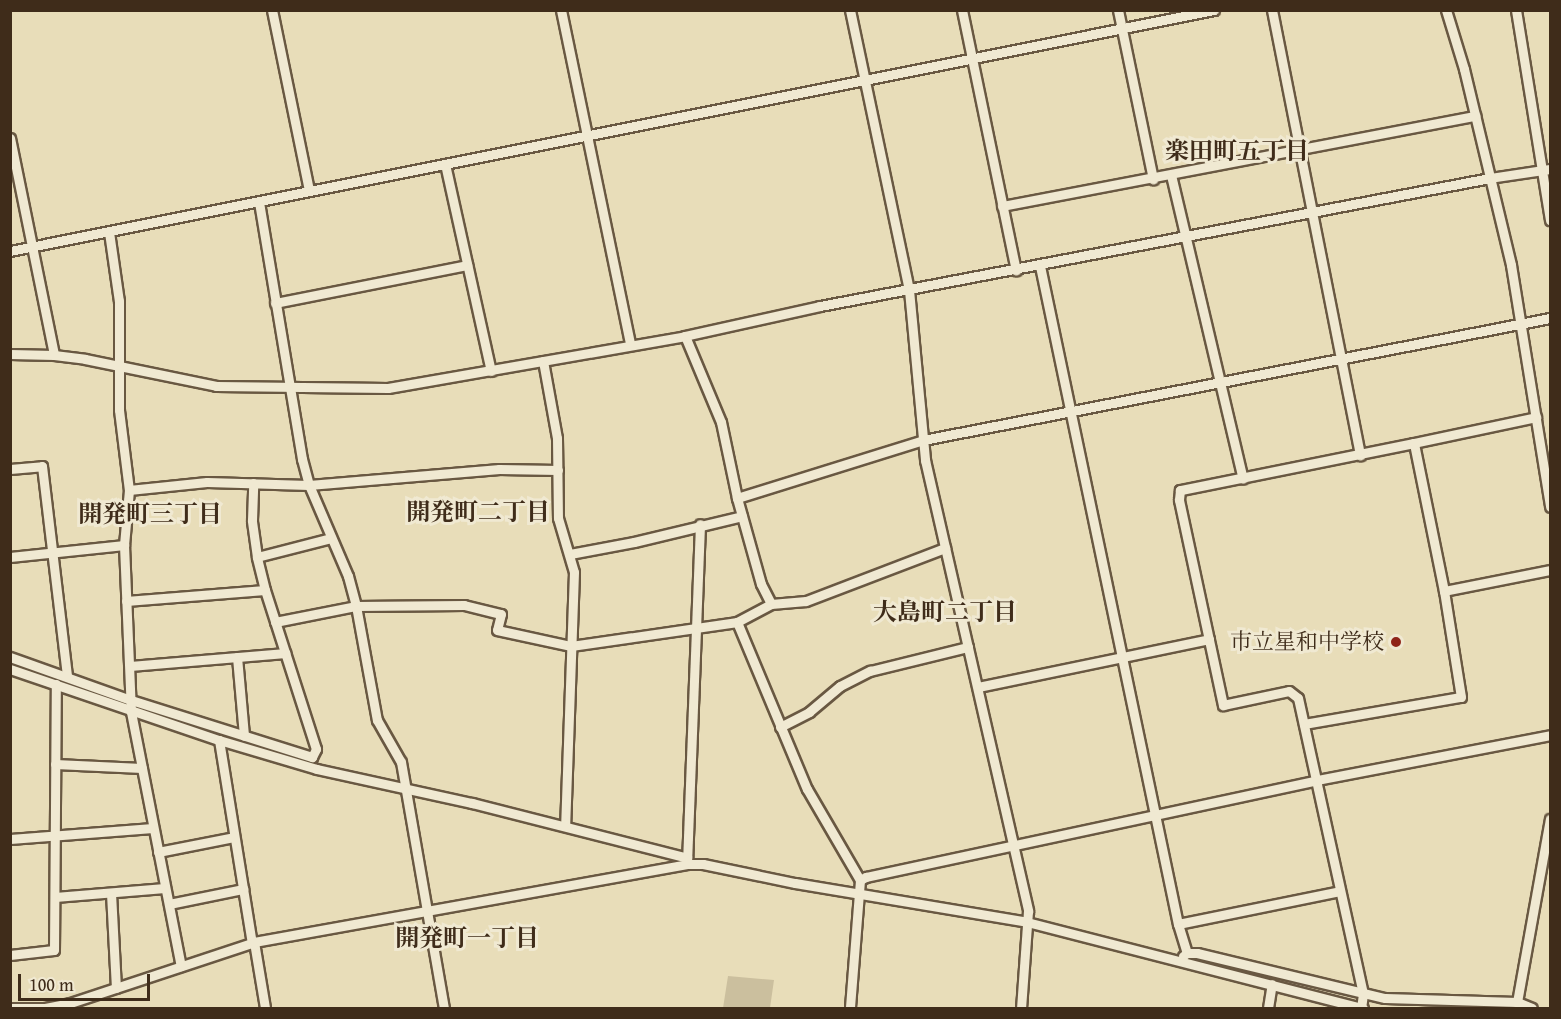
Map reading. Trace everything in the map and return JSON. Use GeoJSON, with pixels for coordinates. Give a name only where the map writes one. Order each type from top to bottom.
{"type":"FeatureCollection","features":[{"type":"Feature","properties":{"kind":"street"},"geometry":{"type":"LineString","coordinates":[[272,10],[309,190]]}},
{"type":"Feature","properties":{"kind":"street"},"geometry":{"type":"LineString","coordinates":[[561,10],[630,345]]}},
{"type":"Feature","properties":{"kind":"street"},"geometry":{"type":"LineString","coordinates":[[850,10],[909,290],[923,440],[945,548],[1028,910],[1021,1008]]}},
{"type":"Feature","properties":{"kind":"street"},"geometry":{"type":"LineString","coordinates":[[962,10],[1016,270]]}},
{"type":"Feature","properties":{"kind":"street"},"geometry":{"type":"LineString","coordinates":[[1118,10],[1153,179]]}},
{"type":"Feature","properties":{"kind":"street"},"geometry":{"type":"LineString","coordinates":[[10,251],[1214,10]]}},
{"type":"Feature","properties":{"kind":"street"},"geometry":{"type":"LineString","coordinates":[[1272,10],[1360,455]]}},
{"type":"Feature","properties":{"kind":"street"},"geometry":{"type":"LineString","coordinates":[[1446,10],[1476,116],[1511,265],[1551,507]]}},
{"type":"Feature","properties":{"kind":"street"},"geometry":{"type":"LineString","coordinates":[[1515,10],[1546,170],[1551,220]]}},
{"type":"Feature","properties":{"kind":"street"},"geometry":{"type":"LineString","coordinates":[[1002,206],[1171,176],[1476,116]]}},
{"type":"Feature","properties":{"kind":"street"},"geometry":{"type":"LineString","coordinates":[[10,138],[54,355]]}},
{"type":"Feature","properties":{"kind":"street"},"geometry":{"type":"LineString","coordinates":[[446,164],[491,371]]}},
{"type":"Feature","properties":{"kind":"street"},"geometry":{"type":"LineString","coordinates":[[10,354],[54,355],[216,386],[388,388],[685,336],[820,306],[1041,266],[1184,236],[1490,178],[1546,170]]}},
{"type":"Feature","properties":{"kind":"street"},"geometry":{"type":"LineString","coordinates":[[1171,176],[1243,479]]}},
{"type":"Feature","properties":{"kind":"street"},"geometry":{"type":"LineString","coordinates":[[259,202],[288,387],[309,484],[348,576],[356,606],[376,720],[396,750],[401,762],[444,1008]]}},
{"type":"Feature","properties":{"kind":"street"},"geometry":{"type":"LineString","coordinates":[[109,232],[119,300],[119,410],[129,490],[124,545],[132,712],[181,966]]}},
{"type":"Feature","properties":{"kind":"street"},"geometry":{"type":"LineString","coordinates":[[275,303],[467,265]]}},
{"type":"Feature","properties":{"kind":"street"},"geometry":{"type":"LineString","coordinates":[[1041,266],[1121,657],[1178,924],[1187,953]]}},
{"type":"Feature","properties":{"kind":"street"},"geometry":{"type":"LineString","coordinates":[[737,498],[923,440],[1551,318]]}},
{"type":"Feature","properties":{"kind":"street"},"geometry":{"type":"LineString","coordinates":[[685,336],[721,422],[737,498],[761,584],[771,604]]}},
{"type":"Feature","properties":{"kind":"street"},"geometry":{"type":"LineString","coordinates":[[543,361],[557,438],[558,518],[574,572],[565,826]]}},
{"type":"Feature","properties":{"kind":"street"},"geometry":{"type":"LineString","coordinates":[[10,669],[132,712],[317,769],[565,826],[687,861],[795,883],[1027,922],[1361,1008],[1363,994],[1298,698],[1289,691],[1223,705],[1179,500],[1180,490],[1243,479],[1536,417]]}},
{"type":"Feature","properties":{"kind":"street"},"geometry":{"type":"LineString","coordinates":[[1304,724],[1461,698],[1444,591],[1414,442]]}},
{"type":"Feature","properties":{"kind":"street"},"geometry":{"type":"LineString","coordinates":[[10,469],[42,466],[67,677]]}},
{"type":"Feature","properties":{"kind":"street"},"geometry":{"type":"LineString","coordinates":[[129,490],[207,482],[309,484],[499,469],[558,470]]}},
{"type":"Feature","properties":{"kind":"street"},"geometry":{"type":"LineString","coordinates":[[10,657],[131,700],[312,757],[316,749],[265,590],[257,557],[252,520],[252,483]]}},
{"type":"Feature","properties":{"kind":"street"},"geometry":{"type":"LineString","coordinates":[[570,554],[634,542],[700,524],[742,516]]}},
{"type":"Feature","properties":{"kind":"street"},"geometry":{"type":"LineString","coordinates":[[687,861],[700,524]]}},
{"type":"Feature","properties":{"kind":"street"},"geometry":{"type":"LineString","coordinates":[[257,557],[331,537]]}},
{"type":"Feature","properties":{"kind":"street"},"geometry":{"type":"LineString","coordinates":[[10,557],[124,545]]}},
{"type":"Feature","properties":{"kind":"street"},"geometry":{"type":"LineString","coordinates":[[275,622],[356,606],[464,605],[501,614],[497,630],[571,646],[737,622],[771,604],[806,601],[945,548]]}},
{"type":"Feature","properties":{"kind":"street"},"geometry":{"type":"LineString","coordinates":[[1444,591],[1551,570]]}},
{"type":"Feature","properties":{"kind":"street"},"geometry":{"type":"LineString","coordinates":[[126,601],[265,590]]}},
{"type":"Feature","properties":{"kind":"street"},"geometry":{"type":"LineString","coordinates":[[737,622],[807,789],[860,880],[861,893],[850,1008]]}},
{"type":"Feature","properties":{"kind":"street"},"geometry":{"type":"LineString","coordinates":[[978,687],[1209,639]]}},
{"type":"Feature","properties":{"kind":"street"},"geometry":{"type":"LineString","coordinates":[[780,727],[809,712],[840,686],[870,671],[968,647]]}},
{"type":"Feature","properties":{"kind":"street"},"geometry":{"type":"LineString","coordinates":[[130,666],[285,653]]}},
{"type":"Feature","properties":{"kind":"street"},"geometry":{"type":"LineString","coordinates":[[237,657],[244,736]]}},
{"type":"Feature","properties":{"kind":"street"},"geometry":{"type":"LineString","coordinates":[[10,955],[54,950],[56,684]]}},
{"type":"Feature","properties":{"kind":"street"},"geometry":{"type":"LineString","coordinates":[[860,880],[1317,780],[1551,735]]}},
{"type":"Feature","properties":{"kind":"street"},"geometry":{"type":"LineString","coordinates":[[219,740],[265,1008]]}},
{"type":"Feature","properties":{"kind":"street"},"geometry":{"type":"LineString","coordinates":[[55,764],[142,768]]}},
{"type":"Feature","properties":{"kind":"street"},"geometry":{"type":"LineString","coordinates":[[1517,1002],[1551,819]]}},
{"type":"Feature","properties":{"kind":"street"},"geometry":{"type":"LineString","coordinates":[[10,839],[153,828]]}},
{"type":"Feature","properties":{"kind":"street"},"geometry":{"type":"LineString","coordinates":[[158,852],[234,837]]}},
{"type":"Feature","properties":{"kind":"street"},"geometry":{"type":"LineString","coordinates":[[10,1008],[45,1008],[116,988],[253,943],[687,861]]}},
{"type":"Feature","properties":{"kind":"street"},"geometry":{"type":"LineString","coordinates":[[55,897],[165,888]]}},
{"type":"Feature","properties":{"kind":"street"},"geometry":{"type":"LineString","coordinates":[[169,904],[243,890]]}},
{"type":"Feature","properties":{"kind":"street"},"geometry":{"type":"LineString","coordinates":[[1178,924],[1340,891]]}},
{"type":"Feature","properties":{"kind":"street"},"geometry":{"type":"LineString","coordinates":[[111,893],[116,988]]}},
{"type":"Feature","properties":{"kind":"street"},"geometry":{"type":"LineString","coordinates":[[1179,960],[1187,953],[1197,953],[1384,998],[1517,1002],[1532,1008]]}},
{"type":"Feature","properties":{"kind":"street"},"geometry":{"type":"LineString","coordinates":[[1268,1008],[1272,984]]}},
{"type":"Feature","properties":{"kind":"shaded area"},"geometry":{"type":"Polygon","coordinates":[[[728,976],[774,980],[770,1008],[723,1008],[728,976]]]}},
{"type":"Feature","properties":{"kind":"place","name":"市立星和中学校"},"geometry":{"type":"Point","coordinates":[1396,642]}},
{"type":"Feature","properties":{"kind":"district","name":"楽田町五丁目"},"geometry":{"type":"Point","coordinates":[1237,151]}},
{"type":"Feature","properties":{"kind":"district","name":"開発町二丁目"},"geometry":{"type":"Point","coordinates":[478,512]}},
{"type":"Feature","properties":{"kind":"district","name":"開発町三丁目"},"geometry":{"type":"Point","coordinates":[150,514]}},
{"type":"Feature","properties":{"kind":"district","name":"大島町二丁目"},"geometry":{"type":"Point","coordinates":[945,612]}},
{"type":"Feature","properties":{"kind":"district","name":"開発町一丁目"},"geometry":{"type":"Point","coordinates":[467,938]}}]}
